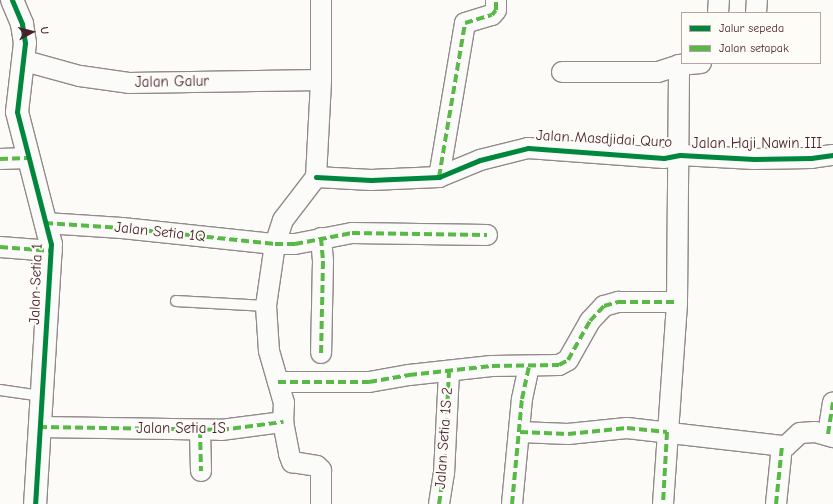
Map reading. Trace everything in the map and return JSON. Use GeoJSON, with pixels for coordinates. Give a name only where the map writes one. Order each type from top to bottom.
{"type":"FeatureCollection","features":[{"type":"Feature","properties":{"kind":"street","name":"Jalan Setia 1"},"geometry":{"type":"LineString","coordinates":[[12,0],[22,24],[25,61],[17,112],[52,252],[41,396],[35,504]]}},
{"type":"Feature","properties":{"kind":"street"},"geometry":{"type":"LineString","coordinates":[[320,504],[321,470],[317,466],[292,462],[283,422],[284,403],[270,351],[266,306],[275,244],[283,220],[316,177],[321,80],[321,0]]}},
{"type":"Feature","properties":{"kind":"street"},"geometry":{"type":"LineString","coordinates":[[439,176],[465,23],[492,15],[496,10],[496,0]]}},
{"type":"Feature","properties":{"kind":"street"},"geometry":{"type":"LineString","coordinates":[[718,12],[719,0]]}},
{"type":"Feature","properties":{"kind":"street"},"geometry":{"type":"LineString","coordinates":[[756,12],[757,0]]}},
{"type":"Feature","properties":{"kind":"street","name":"Jalan Galur"},"geometry":{"type":"LineString","coordinates":[[25,61],[80,76],[129,83],[321,80]]}},
{"type":"Feature","properties":{"kind":"street"},"geometry":{"type":"LineString","coordinates":[[562,72],[658,72],[679,65],[690,64]]}},
{"type":"Feature","properties":{"kind":"street"},"geometry":{"type":"LineString","coordinates":[[664,504],[667,432],[677,302],[680,155],[679,65]]}},
{"type":"Feature","properties":{"kind":"street","name":"Jalan Masdjidai Quro"},"geometry":{"type":"LineString","coordinates":[[316,177],[371,180],[439,176],[480,160],[528,148],[664,158],[680,155]]}},
{"type":"Feature","properties":{"kind":"street","name":"Jalan Haji Nawin III"},"geometry":{"type":"LineString","coordinates":[[680,155],[754,159],[827,157],[833,155]]}},
{"type":"Feature","properties":{"kind":"street"},"geometry":{"type":"LineString","coordinates":[[0,159],[28,158]]}},
{"type":"Feature","properties":{"kind":"street","name":"Jalan Setia 1Q"},"geometry":{"type":"LineString","coordinates":[[45,223],[122,228],[275,244],[295,244],[352,233],[487,235]]}},
{"type":"Feature","properties":{"kind":"street"},"geometry":{"type":"LineString","coordinates":[[321,238],[323,261],[321,353]]}},
{"type":"Feature","properties":{"kind":"street"},"geometry":{"type":"LineString","coordinates":[[0,247],[52,252]]}},
{"type":"Feature","properties":{"kind":"street"},"geometry":{"type":"LineString","coordinates":[[278,382],[369,382],[409,375],[449,372],[492,366],[559,365],[568,360],[590,321],[604,306],[618,302],[677,302]]}},
{"type":"Feature","properties":{"kind":"street"},"geometry":{"type":"LineString","coordinates":[[512,504],[522,399],[529,366]]}},
{"type":"Feature","properties":{"kind":"street","name":"Jalan Setia 1S 2"},"geometry":{"type":"LineString","coordinates":[[439,504],[444,474],[449,372]]}},
{"type":"Feature","properties":{"kind":"street"},"geometry":{"type":"LineString","coordinates":[[520,432],[568,434],[621,428],[786,446],[800,433],[831,436],[833,402]]}},
{"type":"Feature","properties":{"kind":"street","name":"Jalan Setia 1S"},"geometry":{"type":"LineString","coordinates":[[39,427],[221,430],[283,422]]}},
{"type":"Feature","properties":{"kind":"street"},"geometry":{"type":"LineString","coordinates":[[200,430],[201,471]]}},
{"type":"Feature","properties":{"kind":"street"},"geometry":{"type":"LineString","coordinates":[[776,504],[782,446]]}},
{"type":"Feature","properties":{"kind":"lane"},"geometry":{"type":"LineString","coordinates":[[176,301],[266,306]]}},
{"type":"Feature","properties":{"kind":"lane"},"geometry":{"type":"LineString","coordinates":[[0,390],[41,396]]}},
{"type":"Feature","properties":{"kind":"marked path"},"geometry":{"type":"LineString","coordinates":[[439,177],[465,23],[492,15],[496,10],[496,0]]}},
{"type":"Feature","properties":{"kind":"marked path"},"geometry":{"type":"LineString","coordinates":[[0,159],[28,158]]}},
{"type":"Feature","properties":{"kind":"marked path"},"geometry":{"type":"LineString","coordinates":[[45,223],[122,228],[275,244],[295,244],[352,233],[487,235]]}},
{"type":"Feature","properties":{"kind":"marked path"},"geometry":{"type":"LineString","coordinates":[[321,238],[323,261],[321,353]]}},
{"type":"Feature","properties":{"kind":"marked path"},"geometry":{"type":"LineString","coordinates":[[0,247],[52,251]]}},
{"type":"Feature","properties":{"kind":"marked path"},"geometry":{"type":"LineString","coordinates":[[278,382],[369,382],[409,375],[492,366],[559,365],[568,360],[590,321],[604,306],[618,302],[677,302]]}},
{"type":"Feature","properties":{"kind":"marked path"},"geometry":{"type":"LineString","coordinates":[[512,504],[522,399],[529,366]]}},
{"type":"Feature","properties":{"kind":"marked path"},"geometry":{"type":"LineString","coordinates":[[439,504],[444,474],[449,372]]}},
{"type":"Feature","properties":{"kind":"marked path"},"geometry":{"type":"LineString","coordinates":[[828,434],[833,402]]}},
{"type":"Feature","properties":{"kind":"marked path"},"geometry":{"type":"LineString","coordinates":[[39,427],[221,430],[283,422]]}},
{"type":"Feature","properties":{"kind":"marked path"},"geometry":{"type":"LineString","coordinates":[[520,432],[568,434],[627,428],[667,432],[663,504]]}},
{"type":"Feature","properties":{"kind":"marked path"},"geometry":{"type":"LineString","coordinates":[[200,430],[201,471]]}},
{"type":"Feature","properties":{"kind":"marked path"},"geometry":{"type":"LineString","coordinates":[[776,504],[782,446]]}},
{"type":"Feature","properties":{"kind":"cycle path"},"geometry":{"type":"LineString","coordinates":[[12,0],[22,24],[25,43],[17,112],[51,244],[35,504]]}},
{"type":"Feature","properties":{"kind":"cycle path"},"geometry":{"type":"LineString","coordinates":[[316,177],[371,180],[439,177],[480,160],[528,148],[664,158],[680,155],[754,159],[811,158],[833,155]]}}]}
